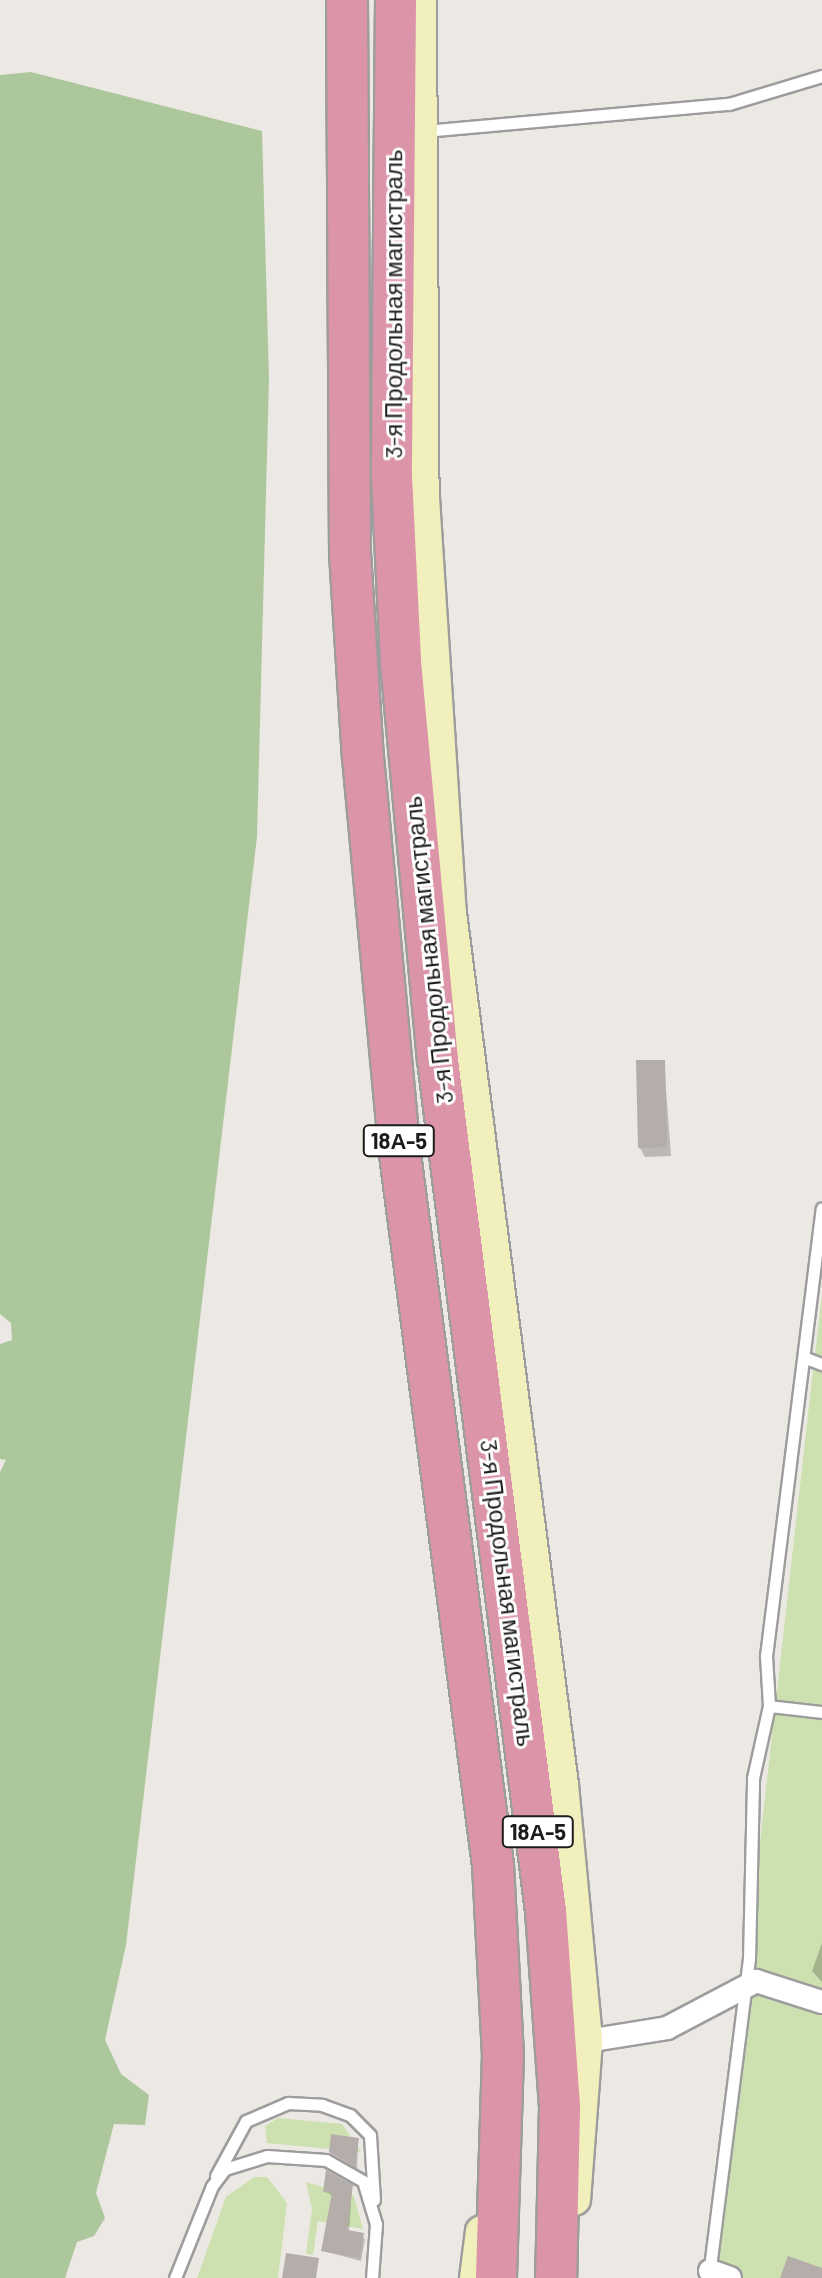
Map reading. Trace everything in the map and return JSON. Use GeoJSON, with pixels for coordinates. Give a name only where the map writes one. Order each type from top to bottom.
{"type":"FeatureCollection","features":[{"type":"Feature","properties":{"kind":"highway","name":"3-я Продольная магистраль"},"geometry":{"type":"LineString","coordinates":[[347,0],[350,553],[378,964],[481,1759],[503,2054],[496,2278]]}},
{"type":"Feature","properties":{"kind":"highway","name":"3-я Продольная магистраль"},"geometry":{"type":"LineString","coordinates":[[396,0],[392,476],[401,662],[438,1060],[546,1911],[560,2108],[556,2278]]}},
{"type":"Feature","properties":{"kind":"street"},"geometry":{"type":"LineString","coordinates":[[421,0],[424,498],[451,913],[550,1670],[587,2041],[567,2278]]}},
{"type":"Feature","properties":{"kind":"street"},"geometry":{"type":"LineString","coordinates":[[587,2041],[667,2028],[744,1991],[756,1981],[822,2002]]}},
{"type":"Feature","properties":{"kind":"street"},"geometry":{"type":"LineString","coordinates":[[475,2278],[503,2054]]}},
{"type":"Feature","properties":{"kind":"lane"},"geometry":{"type":"LineString","coordinates":[[420,131],[729,104],[822,76]]}},
{"type":"Feature","properties":{"kind":"lane"},"geometry":{"type":"LineString","coordinates":[[716,2276],[744,1991],[753,1778],[769,1706],[766,1656],[806,1358],[822,1208]]}},
{"type":"Feature","properties":{"kind":"lane"},"geometry":{"type":"LineString","coordinates":[[806,1358],[822,1364]]}},
{"type":"Feature","properties":{"kind":"lane"},"geometry":{"type":"LineString","coordinates":[[769,1706],[822,1712]]}},
{"type":"Feature","properties":{"kind":"lane"},"geometry":{"type":"LineString","coordinates":[[175,2278],[212,2186],[246,2121],[288,2103],[322,2105],[350,2115],[370,2135],[374,2205],[372,2278]]}},
{"type":"Feature","properties":{"kind":"lane"},"geometry":{"type":"LineString","coordinates":[[212,2186],[245,2160],[326,2160],[363,2181],[374,2205]]}},
{"type":"Feature","properties":{"kind":"green space"},"geometry":{"type":"Polygon","coordinates":[[[31,72],[262,131],[269,379],[257,837],[126,1945],[105,2040],[121,2074],[149,2095],[145,2125],[114,2124],[96,2193],[105,2218],[94,2236],[77,2242],[65,2278],[0,2278],[0,1472],[6,1460],[0,1459],[0,1344],[12,1340],[11,1323],[0,1314],[0,75],[31,72]]]}},
{"type":"Feature","properties":{"kind":"green space"},"geometry":{"type":"Polygon","coordinates":[[[822,1294],[822,2278],[711,2278],[810,1397],[822,1294]]]}},
{"type":"Feature","properties":{"kind":"green space"},"geometry":{"type":"Polygon","coordinates":[[[278,2118],[342,2124],[361,2152],[267,2143],[265,2126],[278,2118]]]}},
{"type":"Feature","properties":{"kind":"green space"},"geometry":{"type":"Polygon","coordinates":[[[254,2177],[267,2177],[287,2203],[278,2278],[197,2278],[226,2197],[254,2177]]]}},
{"type":"Feature","properties":{"kind":"green space"},"geometry":{"type":"Polygon","coordinates":[[[306,2182],[354,2196],[363,2229],[318,2221],[313,2255],[306,2254],[312,2209],[306,2182]]]}},
{"type":"Feature","properties":{"kind":"building"},"geometry":{"type":"Polygon","coordinates":[[[636,1060],[665,1060],[667,1147],[638,1148],[636,1060]]]}},
{"type":"Feature","properties":{"kind":"building"},"geometry":{"type":"Polygon","coordinates":[[[331,2134],[359,2138],[355,2167],[329,2152],[331,2134]]]}},
{"type":"Feature","properties":{"kind":"building"},"geometry":{"type":"Polygon","coordinates":[[[326,2170],[353,2185],[347,2230],[364,2233],[360,2258],[321,2251],[332,2193],[323,2192],[326,2170]]]}},
{"type":"Feature","properties":{"kind":"building"},"geometry":{"type":"Polygon","coordinates":[[[286,2253],[319,2258],[316,2278],[282,2278],[286,2253]]]}},
{"type":"Feature","properties":{"kind":"building"},"geometry":{"type":"Polygon","coordinates":[[[788,2256],[822,2268],[822,2278],[780,2278],[788,2256]]]}}]}
